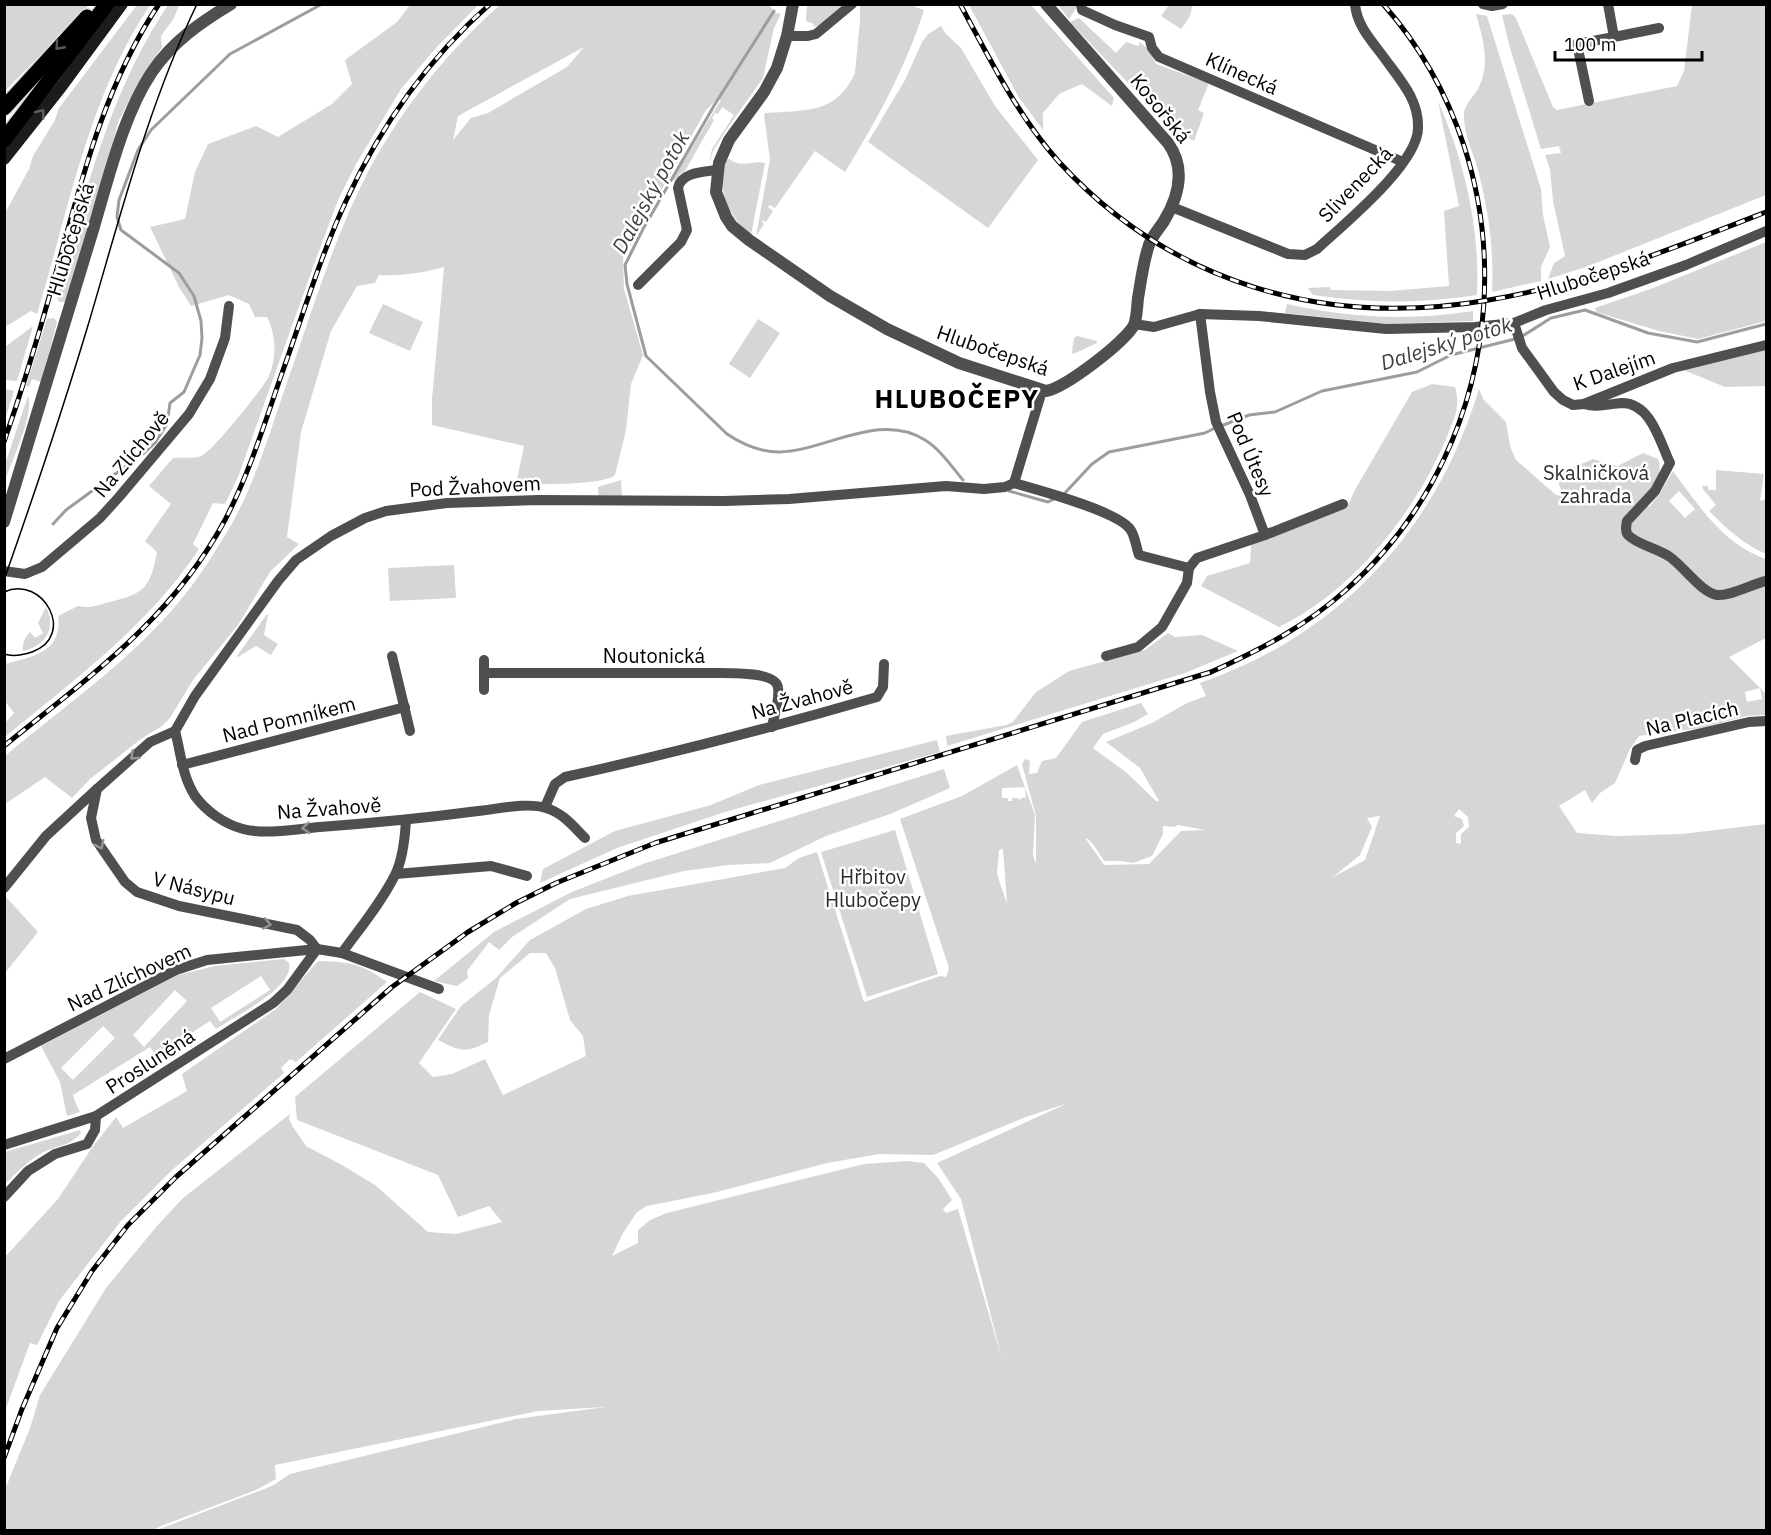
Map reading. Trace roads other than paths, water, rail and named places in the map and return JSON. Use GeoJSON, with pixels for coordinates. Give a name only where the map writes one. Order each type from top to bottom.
{"type":"FeatureCollection","features":[{"type":"Feature","properties":{"kind":"main road"},"geometry":{"type":"LineString","coordinates":[[8,104],[100,4]]}},
{"type":"Feature","properties":{"kind":"main road"},"geometry":{"type":"LineString","coordinates":[[8,136],[107,4]]}},
{"type":"Feature","properties":{"kind":"main road"},"geometry":{"type":"LineString","coordinates":[[5,159],[122,4]]}},
{"type":"Feature","properties":{"kind":"street","name":"Hlubočepská"},"geometry":{"type":"LineString","coordinates":[[4,522],[110,176],[137,99],[152,72],[170,49],[201,23],[231,4]]}},
{"type":"Feature","properties":{"kind":"street","name":"Hlubočepská"},"geometry":{"type":"LineString","coordinates":[[793,4],[787,36],[774,74],[721,154],[717,170],[718,198],[732,226],[830,296],[887,329],[935,353],[1042,391],[1060,386],[1089,366],[1134,324],[1154,327],[1200,314],[1259,316],[1386,329],[1515,328],[1546,310],[1608,293],[1686,265],[1767,231]]}},
{"type":"Feature","properties":{"kind":"street"},"geometry":{"type":"LineString","coordinates":[[787,36],[816,34],[852,4]]}},
{"type":"Feature","properties":{"kind":"street","name":"Kosořská"},"geometry":{"type":"LineString","coordinates":[[1046,4],[1173,150],[1179,174],[1178,186],[1172,207],[1148,246],[1134,324]]}},
{"type":"Feature","properties":{"kind":"street","name":"Klínecká"},"geometry":{"type":"LineString","coordinates":[[1081,4],[1082,10],[1149,37],[1152,48],[1159,57],[1403,162]]}},
{"type":"Feature","properties":{"kind":"street","name":"Slivenecká"},"geometry":{"type":"LineString","coordinates":[[1172,207],[1280,252],[1305,255],[1317,249],[1382,189],[1416,142],[1419,130],[1415,105],[1409,91],[1360,25],[1355,4]]}},
{"type":"Feature","properties":{"kind":"street"},"geometry":{"type":"LineString","coordinates":[[1483,4],[1492,6],[1503,4]]}},
{"type":"Feature","properties":{"kind":"street"},"geometry":{"type":"LineString","coordinates":[[1608,4],[1614,36]]}},
{"type":"Feature","properties":{"kind":"street"},"geometry":{"type":"LineString","coordinates":[[1589,101],[1577,44],[1659,28]]}},
{"type":"Feature","properties":{"kind":"street"},"geometry":{"type":"LineString","coordinates":[[638,285],[681,242],[687,230],[678,188],[680,181],[684,177],[717,170]]}},
{"type":"Feature","properties":{"kind":"street","name":"Na Zlíchově"},"geometry":{"type":"LineString","coordinates":[[4,571],[25,574],[42,567],[100,519],[119,497],[189,414],[210,379],[225,338],[229,306]]}},
{"type":"Feature","properties":{"kind":"street","name":"Pod Útesy"},"geometry":{"type":"LineString","coordinates":[[1200,314],[1210,392],[1219,427],[1250,495],[1264,535]]}},
{"type":"Feature","properties":{"kind":"street","name":"K Dalejím"},"geometry":{"type":"LineString","coordinates":[[1515,328],[1522,348],[1554,392],[1573,405],[1584,404],[1673,368],[1767,345]]}},
{"type":"Feature","properties":{"kind":"street"},"geometry":{"type":"LineString","coordinates":[[1633,405],[1635,383]]}},
{"type":"Feature","properties":{"kind":"street"},"geometry":{"type":"LineString","coordinates":[[1042,391],[1014,483],[1063,497],[1124,522],[1132,531],[1139,555],[1189,568]]}},
{"type":"Feature","properties":{"kind":"street"},"geometry":{"type":"LineString","coordinates":[[1584,404],[1593,407],[1621,403],[1633,405],[1646,413],[1670,463],[1655,491],[1627,521],[1628,534],[1671,557],[1707,591],[1715,595],[1726,594],[1767,581]]}},
{"type":"Feature","properties":{"kind":"street","name":"Pod Žvahovem"},"geometry":{"type":"LineString","coordinates":[[176,731],[195,696],[278,581],[296,560],[349,525],[386,511],[447,503],[496,501],[789,499],[946,486],[984,489],[1014,483]]}},
{"type":"Feature","properties":{"kind":"street"},"geometry":{"type":"LineString","coordinates":[[1106,656],[1138,647],[1162,627],[1187,583],[1189,568],[1197,558],[1343,504]]}},
{"type":"Feature","properties":{"kind":"street"},"geometry":{"type":"LineString","coordinates":[[392,656],[410,730]]}},
{"type":"Feature","properties":{"kind":"street"},"geometry":{"type":"LineString","coordinates":[[484,660],[484,690]]}},
{"type":"Feature","properties":{"kind":"street","name":"Na Žvahově"},"geometry":{"type":"LineString","coordinates":[[176,731],[186,778],[201,803],[224,822],[241,829],[282,830],[406,820],[520,807],[545,807],[555,784],[565,777],[655,757],[877,697],[884,687],[884,664]]}},
{"type":"Feature","properties":{"kind":"street","name":"Noutonická"},"geometry":{"type":"LineString","coordinates":[[484,673],[712,672],[771,678],[776,682],[778,688],[771,727]]}},
{"type":"Feature","properties":{"kind":"street","name":"Nad Pomníkem"},"geometry":{"type":"LineString","coordinates":[[182,765],[405,708]]}},
{"type":"Feature","properties":{"kind":"street","name":"Na Placích"},"geometry":{"type":"LineString","coordinates":[[1635,760],[1637,750],[1645,746],[1749,722],[1767,721]]}},
{"type":"Feature","properties":{"kind":"street"},"geometry":{"type":"LineString","coordinates":[[4,888],[46,836],[97,789],[150,742],[176,731]]}},
{"type":"Feature","properties":{"kind":"street","name":"V Násypu"},"geometry":{"type":"LineString","coordinates":[[97,789],[91,818],[96,840],[125,882],[137,892],[179,906],[297,930],[317,949]]}},
{"type":"Feature","properties":{"kind":"street"},"geometry":{"type":"LineString","coordinates":[[545,807],[565,817],[585,838]]}},
{"type":"Feature","properties":{"kind":"street"},"geometry":{"type":"LineString","coordinates":[[342,953],[378,904],[396,874],[402,853],[406,820]]}},
{"type":"Feature","properties":{"kind":"street"},"geometry":{"type":"LineString","coordinates":[[396,874],[491,866],[527,876]]}},
{"type":"Feature","properties":{"kind":"street","name":"Nad Zlíchovem"},"geometry":{"type":"LineString","coordinates":[[4,1059],[176,970],[207,960],[317,949],[342,953],[439,989]]}},
{"type":"Feature","properties":{"kind":"street","name":"Prosluněná"},"geometry":{"type":"LineString","coordinates":[[4,1197],[28,1171],[55,1154],[87,1144],[95,1130],[96,1116],[273,1003],[287,990],[317,949]]}},
{"type":"Feature","properties":{"kind":"street"},"geometry":{"type":"LineString","coordinates":[[4,1145],[96,1116]]}},
{"type":"Feature","properties":{"kind":"waterway"},"geometry":{"type":"LineString","coordinates":[[53,524],[66,510],[155,443],[167,424],[170,403],[184,392],[200,355],[201,321],[194,296],[179,273],[121,230],[117,217],[119,200],[138,150],[151,130],[230,54],[322,4]]}},
{"type":"Feature","properties":{"kind":"waterway","name":"Dalejský potok"},"geometry":{"type":"LineString","coordinates":[[774,11],[715,104],[643,229],[625,265],[627,284],[646,356],[727,434],[752,447],[779,452],[815,446],[871,431],[907,432],[936,448],[963,480]]}},
{"type":"Feature","properties":{"kind":"waterway","name":"Dalejský potok"},"geometry":{"type":"LineString","coordinates":[[1521,337],[1551,318],[1585,310],[1648,333],[1697,342],[1766,324]]}},
{"type":"Feature","properties":{"kind":"waterway","name":"Dalejský potok"},"geometry":{"type":"LineString","coordinates":[[1221,426],[1249,415],[1275,412],[1322,391],[1417,372],[1451,355],[1515,339]]}},
{"type":"Feature","properties":{"kind":"waterway","name":"Dalejský potok"},"geometry":{"type":"LineString","coordinates":[[1064,494],[1092,464],[1109,452],[1205,433],[1215,428]]}},
{"type":"Feature","properties":{"kind":"waterway","name":"Dalejský potok"},"geometry":{"type":"LineString","coordinates":[[1009,491],[1048,502],[1056,498]]}},
{"type":"Feature","properties":{"kind":"tram line"},"geometry":{"type":"LineString","coordinates":[[4,580],[69,387],[150,121],[197,4]]}},
{"type":"Feature","properties":{"kind":"tram line"},"geometry":{"type":"LineString","coordinates":[[4,592],[18,589],[31,592],[42,599],[50,609],[53,621],[52,633],[45,644],[25,654],[4,654]]}},
{"type":"Feature","properties":{"kind":"railway"},"geometry":{"type":"LineString","coordinates":[[4,442],[34,350],[81,182],[106,108],[121,73],[159,4]]}},
{"type":"Feature","properties":{"kind":"railway"},"geometry":{"type":"LineString","coordinates":[[4,746],[67,696],[126,644],[154,617],[204,555],[234,503],[249,467],[320,266],[359,174],[407,95],[446,48],[490,4]]}},
{"type":"Feature","properties":{"kind":"railway"},"geometry":{"type":"LineString","coordinates":[[960,4],[1017,106],[1059,162],[1103,204],[1151,239],[1202,267],[1256,288],[1312,301],[1369,308],[1429,307],[1489,300],[1560,284],[1630,263],[1766,212]]}},
{"type":"Feature","properties":{"kind":"railway"},"geometry":{"type":"LineString","coordinates":[[4,1458],[22,1409],[57,1328],[92,1271],[128,1225],[176,1177],[392,987],[468,932],[516,903],[556,883],[655,843],[1211,672],[1282,636],[1315,615],[1346,590],[1402,529],[1444,459],[1471,384],[1484,305],[1482,225],[1464,146],[1431,72],[1383,4]]}},
{"type":"Feature","properties":{"kind":"district","name":"HLUBOČEPY"},"geometry":{"type":"Point","coordinates":[957,398]}},
{"type":"Feature","properties":{"kind":"park label","name":"Skalničková zahrada"},"geometry":{"type":"Point","coordinates":[1596,484]}},
{"type":"Feature","properties":{"kind":"park label","name":"Hřbitov Hlubočepy"},"geometry":{"type":"Point","coordinates":[873,888]}}]}
